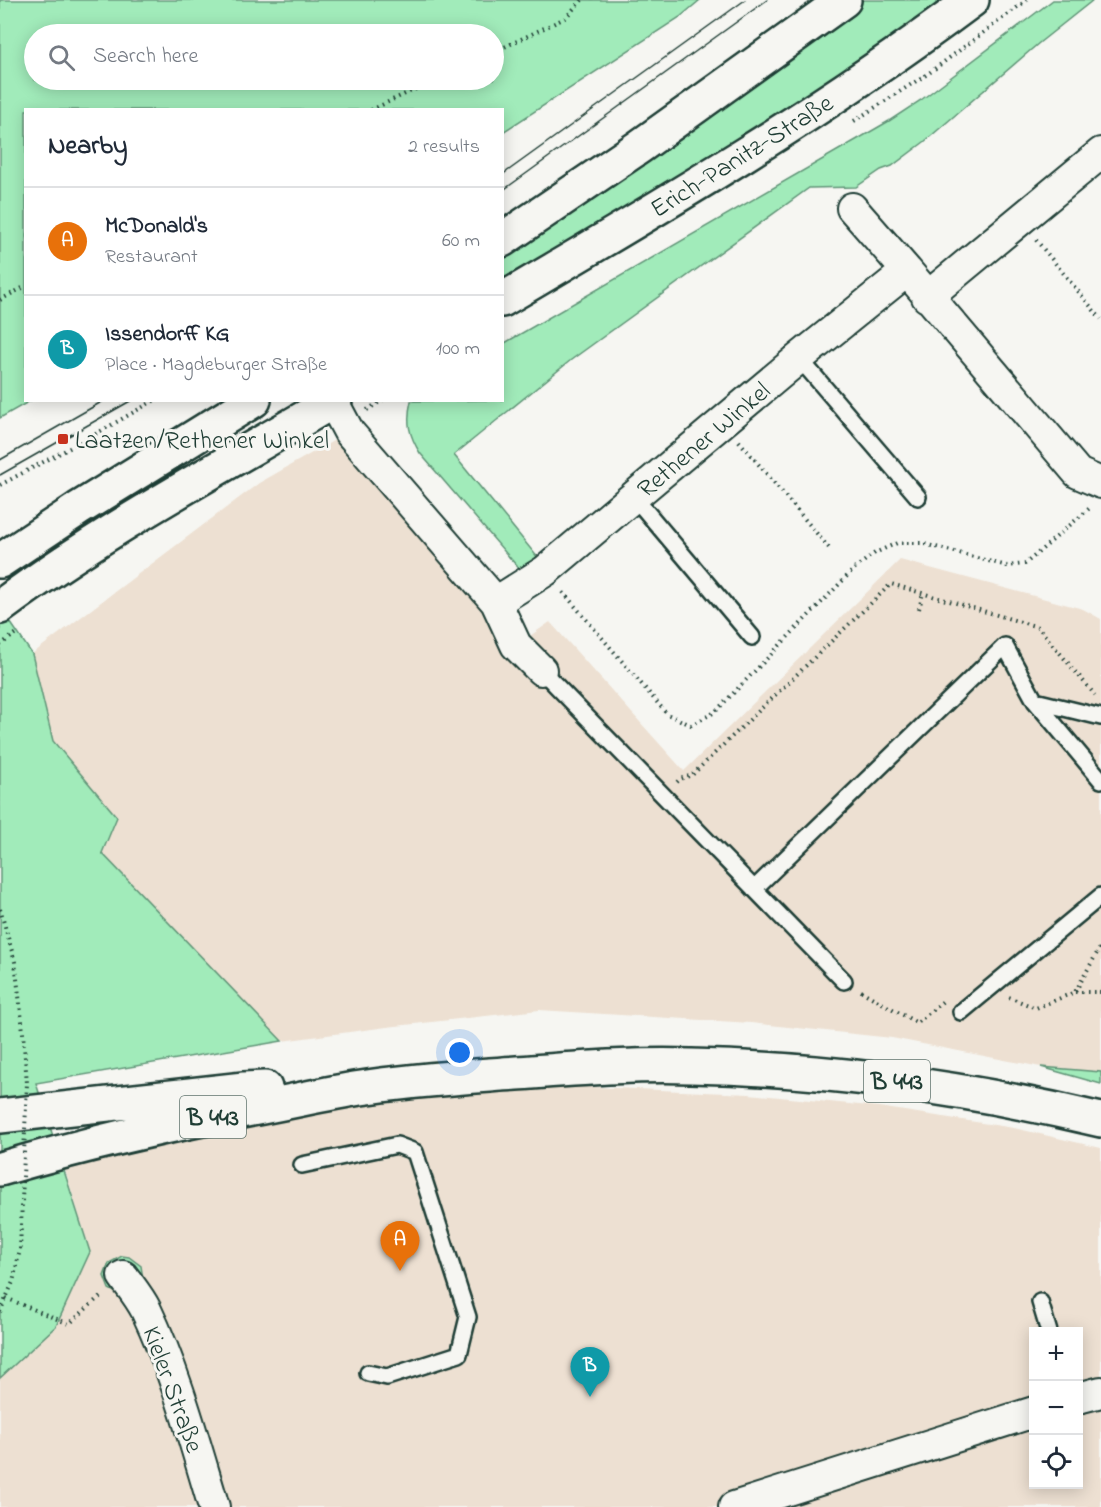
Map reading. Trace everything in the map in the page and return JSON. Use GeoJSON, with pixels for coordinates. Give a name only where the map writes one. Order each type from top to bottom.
{"type":"FeatureCollection","features":[{"type":"Feature","properties":{"kind":"main road"},"geometry":{"type":"LineString","coordinates":[[504,239],[649,140],[844,0]]}},
{"type":"Feature","properties":{"kind":"main road","name":"Erich-Panitz-Straße"},"geometry":{"type":"LineString","coordinates":[[504,299],[653,211],[828,100],[938,26],[972,0]]}},
{"type":"Feature","properties":{"kind":"main road"},"geometry":{"type":"LineString","coordinates":[[0,561],[78,508],[251,402]]}},
{"type":"Feature","properties":{"kind":"main road"},"geometry":{"type":"LineString","coordinates":[[0,608],[117,529],[331,402]]}},
{"type":"Feature","properties":{"kind":"main road","name":"B 443"},"geometry":{"type":"LineString","coordinates":[[0,1169],[165,1126],[360,1088],[439,1079],[582,1068],[690,1066],[789,1071],[896,1081],[1027,1102],[1101,1120]]}},
{"type":"Feature","properties":{"kind":"main road"},"geometry":{"type":"LineString","coordinates":[[0,1116],[244,1089],[360,1088]]}},
{"type":"Feature","properties":{"kind":"main road"},"geometry":{"type":"LineString","coordinates":[[0,1180],[66,1150]]}},
{"type":"Feature","properties":{"kind":"street"},"geometry":{"type":"LineString","coordinates":[[927,297],[1101,153]]}},
{"type":"Feature","properties":{"kind":"street"},"geometry":{"type":"LineString","coordinates":[[852,208],[1078,473],[1099,492]]}},
{"type":"Feature","properties":{"kind":"street","name":"Rethener Winkel"},"geometry":{"type":"LineString","coordinates":[[496,602],[545,571],[799,358],[907,271]]}},
{"type":"Feature","properties":{"kind":"street"},"geometry":{"type":"LineString","coordinates":[[334,402],[349,432],[496,602],[516,645],[541,670]]}},
{"type":"Feature","properties":{"kind":"street","name":"Kieler Straße"},"geometry":{"type":"LineString","coordinates":[[123,1276],[145,1308],[165,1354],[192,1431],[214,1507]]}},
{"type":"Feature","properties":{"kind":"street"},"geometry":{"type":"LineString","coordinates":[[1083,1397],[1101,1392]]}},
{"type":"Feature","properties":{"kind":"street"},"geometry":{"type":"LineString","coordinates":[[734,1507],[1029,1414]]}},
{"type":"Feature","properties":{"kind":"lane"},"geometry":{"type":"LineString","coordinates":[[799,358],[918,497]]}},
{"type":"Feature","properties":{"kind":"lane"},"geometry":{"type":"LineString","coordinates":[[634,497],[752,637]]}},
{"type":"Feature","properties":{"kind":"lane"},"geometry":{"type":"LineString","coordinates":[[754,889],[1005,646],[1035,701],[1101,780]]}},
{"type":"Feature","properties":{"kind":"lane"},"geometry":{"type":"LineString","coordinates":[[541,670],[844,981]]}},
{"type":"Feature","properties":{"kind":"lane"},"geometry":{"type":"LineString","coordinates":[[1035,701],[1101,717]]}},
{"type":"Feature","properties":{"kind":"lane"},"geometry":{"type":"LineString","coordinates":[[961,1012],[1101,896]]}},
{"type":"Feature","properties":{"kind":"lane"},"geometry":{"type":"LineString","coordinates":[[302,1165],[397,1145],[415,1152],[468,1317],[459,1354],[387,1377],[368,1373]]}},
{"type":"Feature","properties":{"kind":"lane"},"geometry":{"type":"LineString","coordinates":[[1040,1302],[1048,1327]]}},
{"type":"Feature","properties":{"kind":"path"},"geometry":{"type":"LineString","coordinates":[[504,47],[565,18],[582,0]]}},
{"type":"Feature","properties":{"kind":"path"},"geometry":{"type":"LineString","coordinates":[[375,108],[414,90]]}},
{"type":"Feature","properties":{"kind":"path"},"geometry":{"type":"LineString","coordinates":[[1020,221],[1101,319]]}},
{"type":"Feature","properties":{"kind":"path"},"geometry":{"type":"LineString","coordinates":[[0,300],[24,287]]}},
{"type":"Feature","properties":{"kind":"path"},"geometry":{"type":"LineString","coordinates":[[0,485],[152,402]]}},
{"type":"Feature","properties":{"kind":"path"},"geometry":{"type":"LineString","coordinates":[[722,422],[829,549]]}},
{"type":"Feature","properties":{"kind":"path"},"geometry":{"type":"LineString","coordinates":[[545,571],[667,714],[691,725],[715,712],[854,570],[875,553],[897,543],[921,543],[1007,566],[1025,564],[1091,508],[1099,492]]}},
{"type":"Feature","properties":{"kind":"path"},"geometry":{"type":"LineString","coordinates":[[664,796],[680,779],[692,775],[891,584],[1038,627],[1100,701]]}},
{"type":"Feature","properties":{"kind":"path"},"geometry":{"type":"LineString","coordinates":[[919,609],[923,593]]}},
{"type":"Feature","properties":{"kind":"path"},"geometry":{"type":"LineString","coordinates":[[0,909],[15,962],[27,1083],[20,1249],[13,1282],[0,1312]]}},
{"type":"Feature","properties":{"kind":"path"},"geometry":{"type":"LineString","coordinates":[[1075,992],[1101,946]]}},
{"type":"Feature","properties":{"kind":"path"},"geometry":{"type":"LineString","coordinates":[[844,981],[917,1023],[943,1001]]}},
{"type":"Feature","properties":{"kind":"path"},"geometry":{"type":"LineString","coordinates":[[988,990],[1036,1008],[1075,992],[1101,992]]}},
{"type":"Feature","properties":{"kind":"path"},"geometry":{"type":"LineString","coordinates":[[6,1298],[69,1324],[123,1276]]}},
{"type":"Feature","properties":{"kind":"shaded area"},"geometry":{"type":"Polygon","coordinates":[[[349,432],[517,645],[550,622],[684,771],[900,560],[1083,609],[1101,619],[1101,1072],[1041,1067],[892,1038],[751,1023],[539,1010],[282,1041],[101,853],[117,817],[53,741],[32,654],[259,483],[349,432]]]}},
{"type":"Feature","properties":{"kind":"shaded area"},"geometry":{"type":"Polygon","coordinates":[[[502,1083],[749,1094],[879,1107],[1014,1128],[1101,1148],[1101,1507],[0,1507],[0,1378],[56,1326],[90,1252],[64,1166],[270,1116],[502,1083]]]}},
{"type":"Feature","properties":{"kind":"green space"},"geometry":{"type":"Polygon","coordinates":[[[0,0],[700,0],[680,17],[504,131],[504,108],[24,108],[24,402],[28,402],[0,418],[0,0]]]}},
{"type":"Feature","properties":{"kind":"green space"},"geometry":{"type":"Polygon","coordinates":[[[844,0],[972,0],[504,299],[504,238],[844,0]]]}},
{"type":"Feature","properties":{"kind":"green space"},"geometry":{"type":"Polygon","coordinates":[[[1053,0],[1093,0],[1039,43],[924,142],[892,166],[881,170],[856,187],[809,188],[571,360],[454,455],[539,559],[522,572],[420,453],[410,428],[411,402],[504,402],[504,343],[889,121],[921,100],[1053,0]]]}},
{"type":"Feature","properties":{"kind":"green space"},"geometry":{"type":"Polygon","coordinates":[[[0,607],[32,654],[53,741],[117,817],[102,853],[282,1041],[36,1083],[90,1252],[56,1326],[0,1378],[0,607]]]}},
{"type":"Feature","properties":{"kind":"green space"},"geometry":{"type":"Polygon","coordinates":[[[1041,1067],[1101,1072],[1101,1084],[1041,1067]]]}},
{"type":"Feature","properties":{"kind":"green space"},"geometry":{"type":"Polygon","coordinates":[[[122,1256],[129,1257],[141,1266],[143,1279],[122,1296],[109,1289],[104,1276],[109,1263],[122,1256]]]}},
{"type":"Feature","properties":{"kind":"tram line"},"geometry":{"type":"LineString","coordinates":[[504,174],[745,0]]}},
{"type":"Feature","properties":{"kind":"tram line"},"geometry":{"type":"LineString","coordinates":[[504,190],[767,0]]}},
{"type":"Feature","properties":{"kind":"tram line"},"geometry":{"type":"LineString","coordinates":[[0,460],[102,402]]}},
{"type":"Feature","properties":{"kind":"tram line"},"geometry":{"type":"LineString","coordinates":[[0,475],[128,402]]}},
{"type":"Feature","properties":{"kind":"place","name":"Laatzen/Rethener Winkel"},"geometry":{"type":"Point","coordinates":[63,439]}},
{"type":"Feature","properties":{"kind":"place","name":"McDonald's"},"geometry":{"type":"Point","coordinates":[400,1271]}},
{"type":"Feature","properties":{"kind":"place","name":"Issendorff KG"},"geometry":{"type":"Point","coordinates":[590,1397]}}]}
